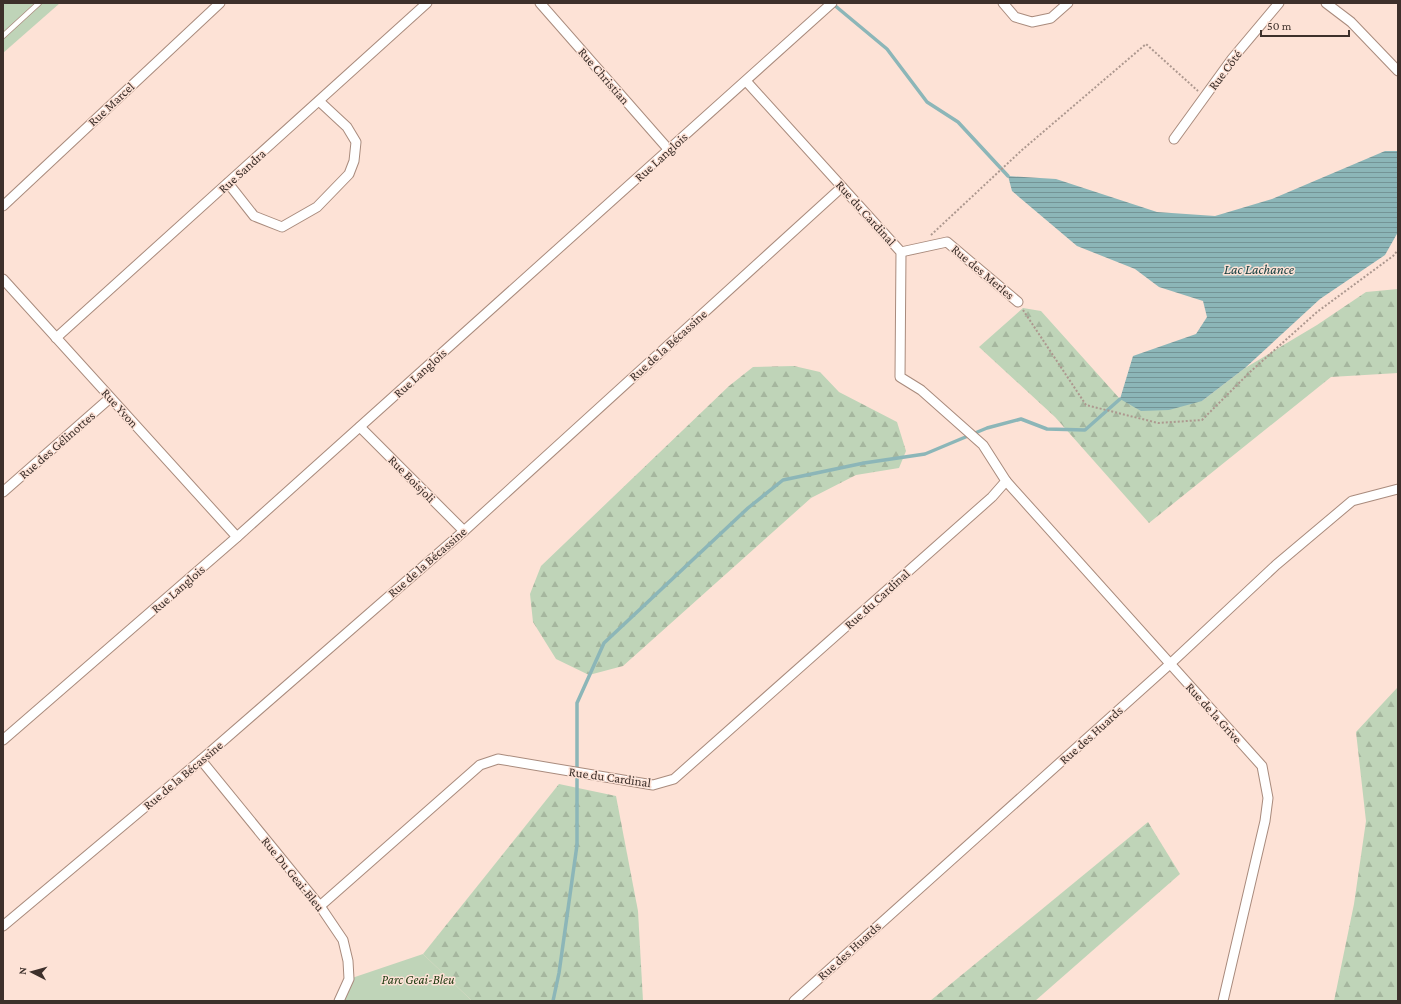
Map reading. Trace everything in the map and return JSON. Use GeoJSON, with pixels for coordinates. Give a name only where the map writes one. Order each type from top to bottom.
{"type":"FeatureCollection","features":[{"type":"Feature","properties":{"kind":"street","name":"Rue Marcel"},"geometry":{"type":"LineString","coordinates":[[3,206],[220,3]]}},
{"type":"Feature","properties":{"kind":"street","name":"Rue Sandra"},"geometry":{"type":"LineString","coordinates":[[56,338],[427,3]]}},
{"type":"Feature","properties":{"kind":"street","name":"Rue Christian"},"geometry":{"type":"LineString","coordinates":[[540,3],[669,150]]}},
{"type":"Feature","properties":{"kind":"street","name":"Rue Langlois"},"geometry":{"type":"LineString","coordinates":[[3,740],[237,537],[832,3]]}},
{"type":"Feature","properties":{"kind":"street"},"geometry":{"type":"LineString","coordinates":[[1003,3],[1015,17],[1032,22],[1051,18],[1068,3]]}},
{"type":"Feature","properties":{"kind":"street","name":"Rue Côté"},"geometry":{"type":"LineString","coordinates":[[1174,139],[1232,59],[1279,3]]}},
{"type":"Feature","properties":{"kind":"street"},"geometry":{"type":"LineString","coordinates":[[1326,3],[1351,22],[1398,69]]}},
{"type":"Feature","properties":{"kind":"street","name":"Rue du Cardinal"},"geometry":{"type":"LineString","coordinates":[[320,906],[480,765],[498,759],[653,785],[674,779],[992,497],[1006,482],[983,445],[921,390],[900,377],[901,252],[746,81]]}},
{"type":"Feature","properties":{"kind":"street"},"geometry":{"type":"LineString","coordinates":[[228,183],[254,216],[282,228],[317,207],[350,174],[354,161],[356,142],[347,127],[319,100]]}},
{"type":"Feature","properties":{"kind":"street","name":"Rue de la Bécassine"},"geometry":{"type":"LineString","coordinates":[[3,926],[201,760],[464,531],[842,187]]}},
{"type":"Feature","properties":{"kind":"street","name":"Rue des Merles"},"geometry":{"type":"LineString","coordinates":[[901,252],[947,242],[1018,302]]}},
{"type":"Feature","properties":{"kind":"street","name":"Rue Yvon"},"geometry":{"type":"LineString","coordinates":[[3,279],[237,537]]}},
{"type":"Feature","properties":{"kind":"street","name":"Rue des Gélinottes"},"geometry":{"type":"LineString","coordinates":[[3,492],[110,398]]}},
{"type":"Feature","properties":{"kind":"street","name":"Rue Boisjoli"},"geometry":{"type":"LineString","coordinates":[[360,427],[464,531]]}},
{"type":"Feature","properties":{"kind":"street","name":"Rue de la Grive"},"geometry":{"type":"LineString","coordinates":[[1006,482],[1262,766],[1268,798],[1266,820],[1223,1001]]}},
{"type":"Feature","properties":{"kind":"street","name":"Rue des Huards"},"geometry":{"type":"LineString","coordinates":[[794,1001],[1170,664],[1276,565],[1352,501],[1398,489]]}},
{"type":"Feature","properties":{"kind":"street","name":"Rue Du Geai-Bleu"},"geometry":{"type":"LineString","coordinates":[[201,760],[320,906],[343,940],[348,961],[349,979],[339,1001]]}},
{"type":"Feature","properties":{"kind":"lane"},"geometry":{"type":"LineString","coordinates":[[3,36],[39,3]]}},
{"type":"Feature","properties":{"kind":"path"},"geometry":{"type":"LineString","coordinates":[[916,249],[996,174],[1146,44],[1204,97]]}},
{"type":"Feature","properties":{"kind":"path"},"geometry":{"type":"LineString","coordinates":[[1018,302],[1086,405],[1158,423],[1202,420],[1250,372],[1317,312],[1393,256],[1398,250]]}},
{"type":"Feature","properties":{"kind":"green space"},"geometry":{"type":"Polygon","coordinates":[[[3,3],[60,3],[3,53],[3,3]]]}},
{"type":"Feature","properties":{"kind":"green space"},"geometry":{"type":"Polygon","coordinates":[[[1398,289],[1398,373],[1331,377],[1149,523],[1055,417],[979,347],[1023,308],[1041,311],[1120,399],[1202,401],[1245,368],[1317,325],[1366,292],[1398,289]]]}},
{"type":"Feature","properties":{"kind":"green space"},"geometry":{"type":"Polygon","coordinates":[[[794,366],[820,372],[839,392],[897,422],[906,451],[899,468],[856,475],[811,498],[623,666],[589,675],[556,659],[533,622],[530,594],[541,566],[729,386],[753,367],[794,366]]]}},
{"type":"Feature","properties":{"kind":"green space"},"geometry":{"type":"Polygon","coordinates":[[[1397,688],[1398,1001],[1334,1001],[1354,904],[1366,821],[1356,732],[1397,688]]]}},
{"type":"Feature","properties":{"kind":"green space"},"geometry":{"type":"Polygon","coordinates":[[[559,784],[616,796],[638,911],[643,1001],[472,1001],[423,954],[559,784]]]}},
{"type":"Feature","properties":{"kind":"green space"},"geometry":{"type":"Polygon","coordinates":[[[1148,822],[1180,874],[1035,1001],[930,1001],[1148,822]]]}},
{"type":"Feature","properties":{"kind":"green space","name":"Parc Geai-Bleu"},"geometry":{"type":"Polygon","coordinates":[[[423,954],[472,1001],[339,1001],[349,979],[423,954]]]}},
{"type":"Feature","properties":{"kind":"water","name":"Lac Lachance"},"geometry":{"type":"Polygon","coordinates":[[[1385,151],[1398,151],[1398,232],[1385,255],[1320,299],[1245,368],[1202,401],[1169,410],[1141,411],[1120,399],[1133,356],[1196,334],[1207,317],[1203,301],[1159,287],[1135,269],[1077,246],[1012,191],[1008,176],[1056,179],[1157,212],[1215,216],[1272,199],[1385,151]]]}},
{"type":"Feature","properties":{"kind":"waterway"},"geometry":{"type":"LineString","coordinates":[[833,4],[887,49],[927,102],[958,122],[1008,176]]}},
{"type":"Feature","properties":{"kind":"waterway"},"geometry":{"type":"LineString","coordinates":[[553,1001],[559,973],[577,845],[577,703],[604,643],[748,508],[783,480],[864,463],[925,454],[987,428],[1021,419],[1047,429],[1085,430],[1120,399]]}}]}
